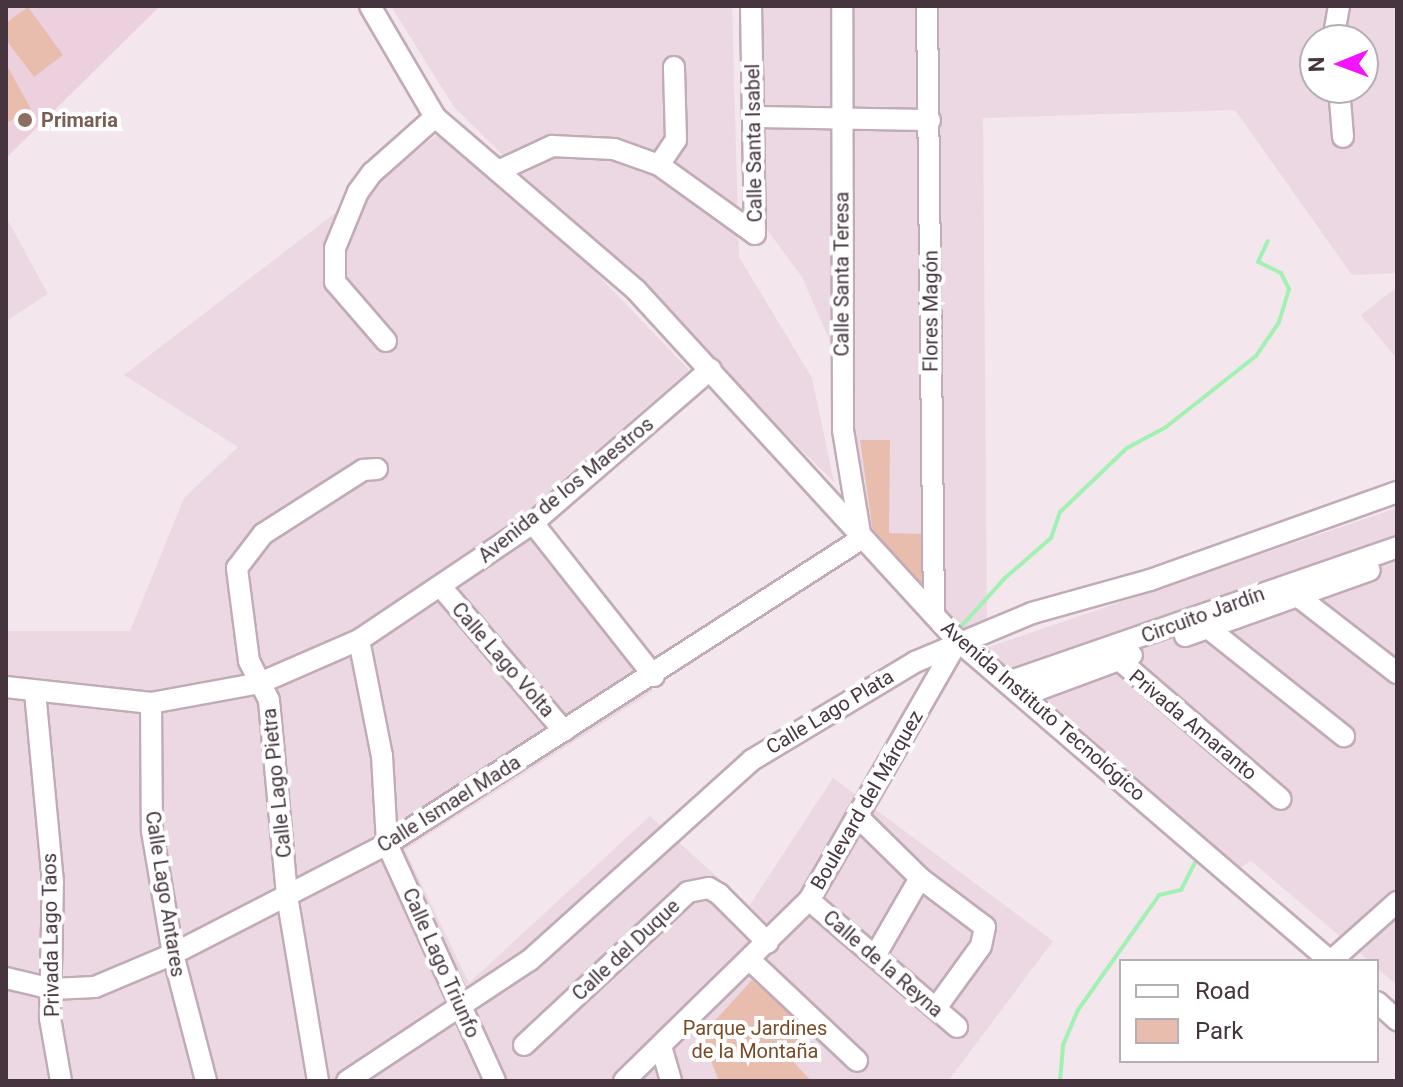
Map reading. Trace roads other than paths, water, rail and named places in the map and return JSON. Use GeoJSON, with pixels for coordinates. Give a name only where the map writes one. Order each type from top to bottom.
{"type":"FeatureCollection","features":[{"type":"Feature","properties":{"kind":"street","name":"Avenida Instituto Tecnológico"},"geometry":{"type":"LineString","coordinates":[[370,6],[435,117],[608,263],[711,369],[861,539],[958,641],[1329,959]]}},
{"type":"Feature","properties":{"kind":"street","name":"Calle Santa Isabel"},"geometry":{"type":"LineString","coordinates":[[498,171],[552,146],[582,144],[659,165],[755,234],[751,6]]}},
{"type":"Feature","properties":{"kind":"street","name":"Flores Magón"},"geometry":{"type":"LineString","coordinates":[[927,6],[934,615]]}},
{"type":"Feature","properties":{"kind":"street","name":"Calle Santa Teresa"},"geometry":{"type":"LineString","coordinates":[[842,8],[843,430],[861,539]]}},
{"type":"Feature","properties":{"kind":"street"},"geometry":{"type":"LineString","coordinates":[[659,165],[676,140],[674,67]]}},
{"type":"Feature","properties":{"kind":"street"},"geometry":{"type":"LineString","coordinates":[[1340,104],[1343,137]]}},
{"type":"Feature","properties":{"kind":"street"},"geometry":{"type":"LineString","coordinates":[[386,341],[335,282],[335,248],[358,192],[372,173],[435,117]]}},
{"type":"Feature","properties":{"kind":"street"},"geometry":{"type":"LineString","coordinates":[[754,117],[930,120]]}},
{"type":"Feature","properties":{"kind":"street","name":"Avenida de los Maestros"},"geometry":{"type":"LineString","coordinates":[[6,687],[151,703],[260,683],[359,640],[442,588],[533,523],[711,369]]}},
{"type":"Feature","properties":{"kind":"street","name":"Calle Lago Pietra"},"geometry":{"type":"LineString","coordinates":[[318,1081],[287,895],[272,722],[260,683],[249,661],[237,589],[237,568],[246,552],[263,534],[338,486],[377,469]]}},
{"type":"Feature","properties":{"kind":"street","name":"Calle Lago Plata"},"geometry":{"type":"LineString","coordinates":[[347,1081],[530,960],[752,760],[958,641],[1397,492]]}},
{"type":"Feature","properties":{"kind":"street"},"geometry":{"type":"LineString","coordinates":[[533,523],[654,676]]}},
{"type":"Feature","properties":{"kind":"street","name":"Calle Ismael Mada"},"geometry":{"type":"LineString","coordinates":[[6,978],[52,989],[95,987],[173,954],[387,844],[654,676],[861,539]]}},
{"type":"Feature","properties":{"kind":"street","name":"Circuito Jardín"},"geometry":{"type":"LineString","coordinates":[[1112,654],[1208,628],[1299,597],[1396,557]]}},
{"type":"Feature","properties":{"kind":"street","name":"Circuito Jardín"},"geometry":{"type":"LineString","coordinates":[[1016,689],[1396,557]]}},
{"type":"Feature","properties":{"kind":"street","name":"Calle Lago Volta"},"geometry":{"type":"LineString","coordinates":[[442,588],[564,731]]}},
{"type":"Feature","properties":{"kind":"street"},"geometry":{"type":"LineString","coordinates":[[1299,597],[1397,673]]}},
{"type":"Feature","properties":{"kind":"street"},"geometry":{"type":"LineString","coordinates":[[1208,628],[1344,736]]}},
{"type":"Feature","properties":{"kind":"street"},"geometry":{"type":"LineString","coordinates":[[359,640],[382,756],[387,844]]}},
{"type":"Feature","properties":{"kind":"street","name":"Boulevard del Márquez"},"geometry":{"type":"LineString","coordinates":[[624,1081],[809,900],[958,641]]}},
{"type":"Feature","properties":{"kind":"street","name":"Privada Amaranto"},"geometry":{"type":"LineString","coordinates":[[1112,654],[1281,799]]}},
{"type":"Feature","properties":{"kind":"street","name":"Privada Lago Taos"},"geometry":{"type":"LineString","coordinates":[[35,692],[53,881],[50,1018],[61,1081]]}},
{"type":"Feature","properties":{"kind":"street","name":"Calle Lago Antares"},"geometry":{"type":"LineString","coordinates":[[151,703],[152,831],[173,954],[200,1079]]}},
{"type":"Feature","properties":{"kind":"street"},"geometry":{"type":"LineString","coordinates":[[857,816],[920,878],[982,923],[985,939],[936,1008]]}},
{"type":"Feature","properties":{"kind":"street","name":"Calle Lago Triunfo"},"geometry":{"type":"LineString","coordinates":[[387,844],[495,1081]]}},
{"type":"Feature","properties":{"kind":"street"},"geometry":{"type":"LineString","coordinates":[[875,956],[920,878]]}},
{"type":"Feature","properties":{"kind":"street","name":"Calle del Duque"},"geometry":{"type":"LineString","coordinates":[[524,1045],[688,892],[709,888],[719,894],[768,943]]}},
{"type":"Feature","properties":{"kind":"street","name":"Calle de la Reyna"},"geometry":{"type":"LineString","coordinates":[[809,900],[957,1027]]}},
{"type":"Feature","properties":{"kind":"street"},"geometry":{"type":"LineString","coordinates":[[1333,959],[1397,902]]}},
{"type":"Feature","properties":{"kind":"street"},"geometry":{"type":"LineString","coordinates":[[750,960],[857,1061]]}},
{"type":"Feature","properties":{"kind":"street"},"geometry":{"type":"LineString","coordinates":[[1379,1004],[1397,1020]]}},
{"type":"Feature","properties":{"kind":"street"},"geometry":{"type":"LineString","coordinates":[[661,1046],[671,1081]]}},
{"type":"Feature","properties":{"kind":"waterway"},"geometry":{"type":"LineString","coordinates":[[957,631],[1005,578],[1051,538],[1060,512],[1127,448],[1166,427],[1256,356],[1279,322],[1289,289],[1281,273],[1258,262],[1268,241]]}},
{"type":"Feature","properties":{"kind":"waterway"},"geometry":{"type":"LineString","coordinates":[[799,483],[849,539]]}},
{"type":"Feature","properties":{"kind":"waterway"},"geometry":{"type":"LineString","coordinates":[[858,548],[907,600]]}},
{"type":"Feature","properties":{"kind":"waterway"},"geometry":{"type":"LineString","coordinates":[[1060,1081],[1063,1045],[1078,1010],[1159,895],[1181,890],[1197,858]]}},
{"type":"Feature","properties":{"kind":"waterway"},"geometry":{"type":"LineString","coordinates":[[1379,1017],[1397,1033]]}},
{"type":"Feature","properties":{"kind":"place","name":"Primaria"},"geometry":{"type":"Point","coordinates":[25,120]}},
{"type":"Feature","properties":{"kind":"park label","name":"Parque Jardines de la Montaña"},"geometry":{"type":"Point","coordinates":[755,1040]}}]}
